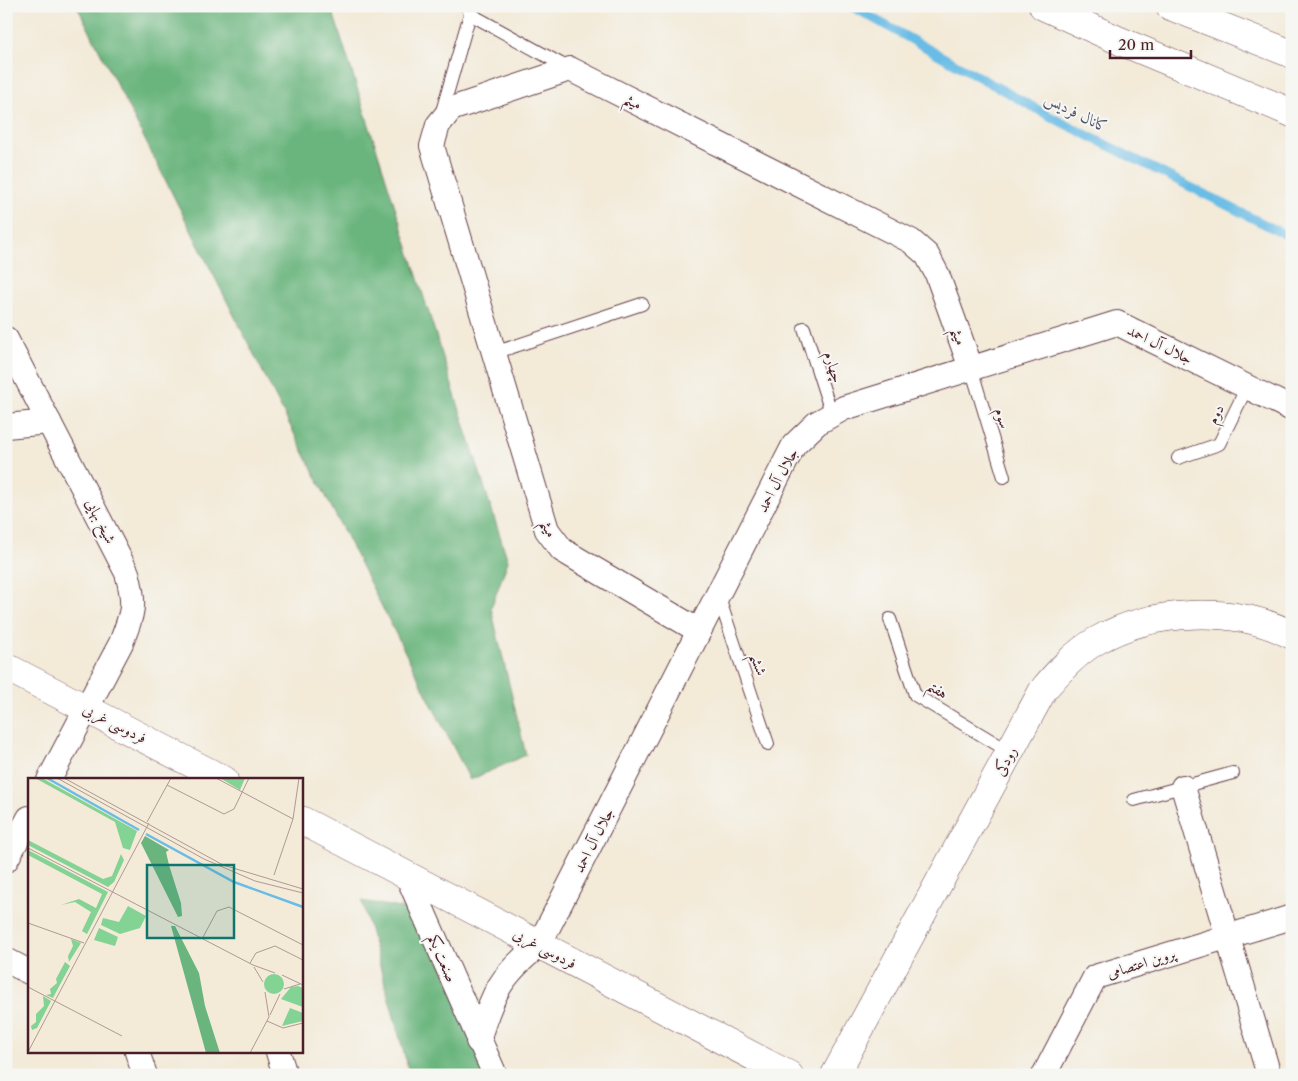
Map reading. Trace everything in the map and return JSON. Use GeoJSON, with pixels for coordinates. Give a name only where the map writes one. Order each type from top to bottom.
{"type":"FeatureCollection","features":[{"type":"Feature","properties":{"kind":"main road"},"geometry":{"type":"LineString","coordinates":[[1043,6],[1120,41],[1292,113]]}},
{"type":"Feature","properties":{"kind":"main road"},"geometry":{"type":"LineString","coordinates":[[1170,6],[1292,54]]}},
{"type":"Feature","properties":{"kind":"main road","name":"رودکی"},"geometry":{"type":"LineString","coordinates":[[835,1075],[1042,690],[1066,664],[1096,641],[1136,624],[1182,615],[1230,617],[1276,627],[1292,635]]}},
{"type":"Feature","properties":{"kind":"main road","name":"فردوسی غربی"},"geometry":{"type":"LineString","coordinates":[[6,667],[220,778]]}},
{"type":"Feature","properties":{"kind":"main road","name":"فردوسی غربی"},"geometry":{"type":"LineString","coordinates":[[302,821],[789,1075]]}},
{"type":"Feature","properties":{"kind":"street"},"geometry":{"type":"LineString","coordinates":[[438,125],[452,109],[570,69]]}},
{"type":"Feature","properties":{"kind":"street","name":"میثم"},"geometry":{"type":"LineString","coordinates":[[570,69],[911,241],[927,255],[937,274],[971,368]]}},
{"type":"Feature","properties":{"kind":"street","name":"میثم"},"geometry":{"type":"LineString","coordinates":[[438,125],[432,146],[547,530],[562,550],[699,631]]}},
{"type":"Feature","properties":{"kind":"street","name":"جلال آل احمد"},"geometry":{"type":"LineString","coordinates":[[539,945],[794,445],[817,423],[844,408],[1117,323],[1292,409]]}},
{"type":"Feature","properties":{"kind":"street","name":"شیخ بهایی"},"geometry":{"type":"LineString","coordinates":[[6,340],[127,573],[134,598],[130,620],[121,643],[50,778]]}},
{"type":"Feature","properties":{"kind":"street"},"geometry":{"type":"LineString","coordinates":[[6,426],[49,422]]}},
{"type":"Feature","properties":{"kind":"street"},"geometry":{"type":"LineString","coordinates":[[1183,787],[1269,1075]]}},
{"type":"Feature","properties":{"kind":"street"},"geometry":{"type":"LineString","coordinates":[[6,860],[28,820]]}},
{"type":"Feature","properties":{"kind":"street","name":"صنعت یکم"},"geometry":{"type":"LineString","coordinates":[[407,875],[478,1041],[495,1075]]}},
{"type":"Feature","properties":{"kind":"street","name":"پروین اعتصامی"},"geometry":{"type":"LineString","coordinates":[[1044,1075],[1096,977],[1292,917]]}},
{"type":"Feature","properties":{"kind":"street"},"geometry":{"type":"LineString","coordinates":[[478,1041],[490,1001],[514,965],[539,945]]}},
{"type":"Feature","properties":{"kind":"street"},"geometry":{"type":"LineString","coordinates":[[6,960],[28,971]]}},
{"type":"Feature","properties":{"kind":"street"},"geometry":{"type":"LineString","coordinates":[[138,1054],[145,1075]]}},
{"type":"Feature","properties":{"kind":"street"},"geometry":{"type":"LineString","coordinates":[[279,1054],[285,1075]]}},
{"type":"Feature","properties":{"kind":"lane"},"geometry":{"type":"LineString","coordinates":[[438,125],[469,10],[570,69]]}},
{"type":"Feature","properties":{"kind":"lane"},"geometry":{"type":"LineString","coordinates":[[494,352],[642,304]]}},
{"type":"Feature","properties":{"kind":"lane","name":"چهارم"},"geometry":{"type":"LineString","coordinates":[[804,328],[832,415]]}},
{"type":"Feature","properties":{"kind":"lane","name":"سوم"},"geometry":{"type":"LineString","coordinates":[[971,368],[1004,477]]}},
{"type":"Feature","properties":{"kind":"lane","name":"دوم"},"geometry":{"type":"LineString","coordinates":[[1178,458],[1219,444],[1246,387]]}},
{"type":"Feature","properties":{"kind":"lane","name":"ششم"},"geometry":{"type":"LineString","coordinates":[[718,594],[768,744]]}},
{"type":"Feature","properties":{"kind":"lane","name":"هفتم"},"geometry":{"type":"LineString","coordinates":[[890,619],[916,695],[1010,752]]}},
{"type":"Feature","properties":{"kind":"lane"},"geometry":{"type":"LineString","coordinates":[[1134,800],[1233,772]]}},
{"type":"Feature","properties":{"kind":"green space"},"geometry":{"type":"Polygon","coordinates":[[[77,6],[331,6],[508,561],[491,608],[526,755],[470,780],[77,6]]]}},
{"type":"Feature","properties":{"kind":"green space"},"geometry":{"type":"Polygon","coordinates":[[[362,901],[417,911],[492,1075],[410,1075],[362,901]]]}},
{"type":"Feature","properties":{"kind":"waterway","name":"کانال فردیس"},"geometry":{"type":"LineString","coordinates":[[851,6],[1053,118],[1292,238]]}}]}
